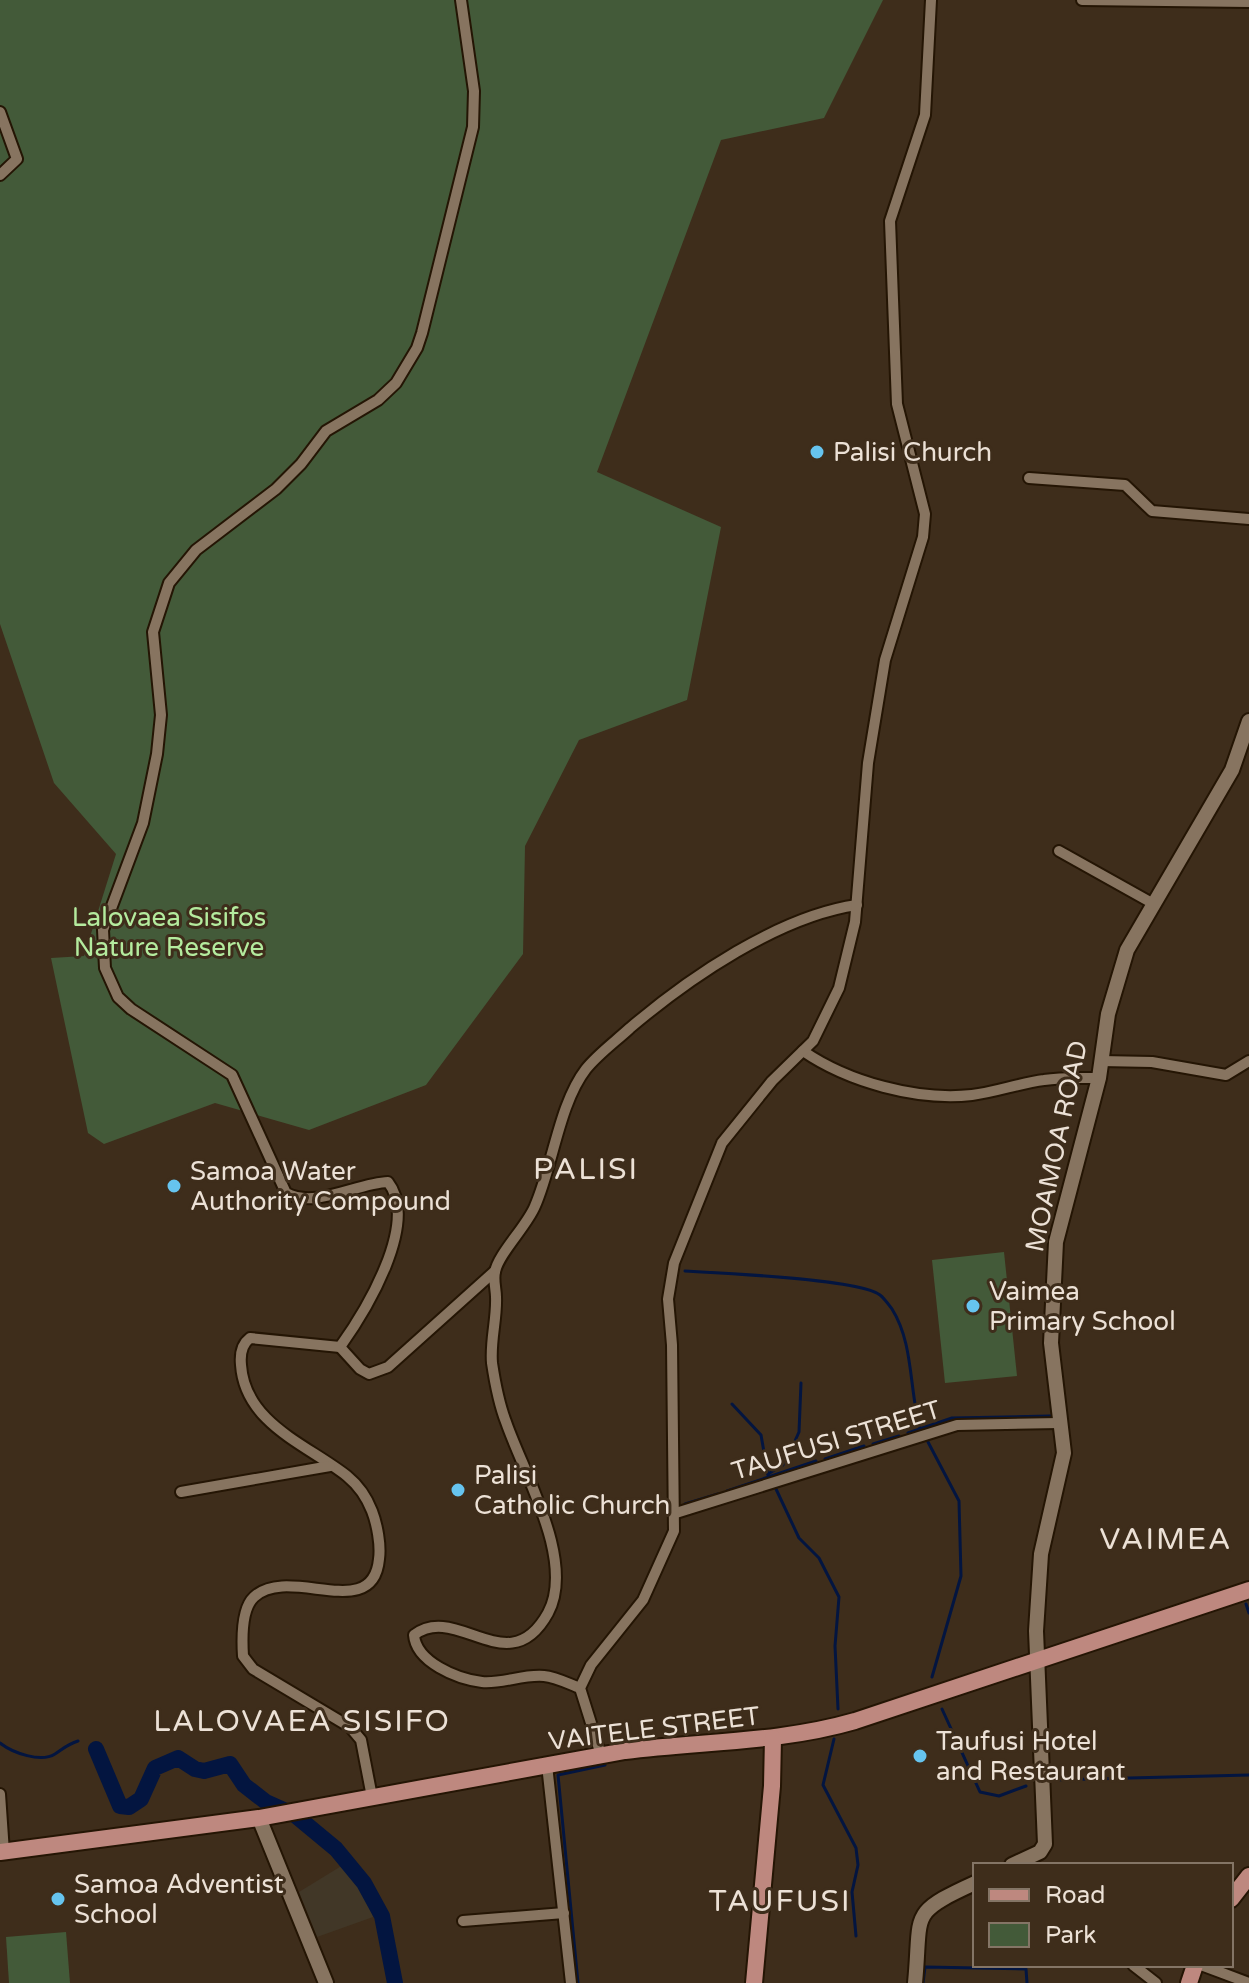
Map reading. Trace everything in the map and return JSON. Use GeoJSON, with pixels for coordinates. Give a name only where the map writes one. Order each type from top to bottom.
{"type":"FeatureCollection","features":[{"type":"Feature","properties":{"kind":"main road","name":"VAITELE STREET"},"geometry":{"type":"LineString","coordinates":[[2,1852],[262,1818],[601,1755],[677,1744],[773,1738],[855,1721],[1249,1590]]}},
{"type":"Feature","properties":{"kind":"main road"},"geometry":{"type":"LineString","coordinates":[[772,1786],[782,1758],[793,1744],[855,1721]]}},
{"type":"Feature","properties":{"kind":"main road"},"geometry":{"type":"LineString","coordinates":[[754,1983],[772,1786],[773,1738]]}},
{"type":"Feature","properties":{"kind":"main road"},"geometry":{"type":"LineString","coordinates":[[732,1742],[761,1751],[772,1786]]}},
{"type":"Feature","properties":{"kind":"main road"},"geometry":{"type":"LineString","coordinates":[[1233,1896],[1249,1876]]}},
{"type":"Feature","properties":{"kind":"street"},"geometry":{"type":"LineString","coordinates":[[340,1347],[367,1310],[391,1252],[400,1206],[395,1190],[388,1182],[371,1183],[306,1199],[286,1193],[239,1084],[222,1066],[144,1018],[118,997],[105,968],[101,948],[109,910],[143,823],[156,765],[161,715],[153,632],[169,583],[206,540],[287,479],[326,431],[378,400],[396,383],[417,348],[473,127],[474,91],[461,0]]}},
{"type":"Feature","properties":{"kind":"street"},"geometry":{"type":"LineString","coordinates":[[601,1755],[580,1688],[591,1665],[643,1600],[674,1531],[672,1345],[668,1299],[674,1263],[722,1143],[742,1114],[813,1041],[839,988],[857,905],[868,763],[885,660],[923,537],[925,514],[897,404],[890,221],[925,115],[931,0]]}},
{"type":"Feature","properties":{"kind":"street"},"geometry":{"type":"LineString","coordinates":[[1082,0],[1249,2]]}},
{"type":"Feature","properties":{"kind":"street"},"geometry":{"type":"LineString","coordinates":[[0,112],[17,159],[0,175]]}},
{"type":"Feature","properties":{"kind":"street"},"geometry":{"type":"LineString","coordinates":[[1029,478],[1125,485],[1152,511],[1249,519]]}},
{"type":"Feature","properties":{"kind":"street","name":"MOAMOA ROAD"},"geometry":{"type":"LineString","coordinates":[[1016,1863],[1040,1852],[1045,1844],[1036,1660],[1041,1554],[1064,1453],[1051,1343],[1056,1242],[1099,1078],[1108,1014],[1127,950],[1232,770],[1249,721]]}},
{"type":"Feature","properties":{"kind":"street"},"geometry":{"type":"LineString","coordinates":[[1059,851],[1152,903]]}},
{"type":"Feature","properties":{"kind":"street"},"geometry":{"type":"LineString","coordinates":[[372,1797],[361,1740],[350,1727],[253,1669],[243,1656],[247,1611],[253,1598],[269,1588],[291,1584],[347,1593],[361,1588],[378,1568],[380,1554],[373,1513],[362,1491],[347,1476],[284,1436],[265,1417],[243,1381],[241,1353],[250,1338],[340,1347],[360,1369],[369,1374],[379,1372],[411,1348],[495,1271],[527,1224],[573,1094],[586,1070],[654,1008],[726,955],[824,912],[857,905]]}},
{"type":"Feature","properties":{"kind":"street"},"geometry":{"type":"LineString","coordinates":[[803,1051],[820,1063],[883,1085],[938,1095],[970,1095],[1042,1080],[1099,1078]]}},
{"type":"Feature","properties":{"kind":"street"},"geometry":{"type":"LineString","coordinates":[[1101,1061],[1152,1062],[1226,1075],[1249,1061]]}},
{"type":"Feature","properties":{"kind":"street"},"geometry":{"type":"LineString","coordinates":[[495,1271],[497,1299],[492,1359],[504,1419],[540,1508],[553,1553],[556,1575],[550,1609],[535,1633],[522,1641],[496,1642],[433,1626],[414,1635],[415,1645],[425,1658],[463,1678],[484,1682],[546,1676],[580,1688]]}},
{"type":"Feature","properties":{"kind":"street","name":"TAUFUSI STREET"},"geometry":{"type":"LineString","coordinates":[[676,1513],[957,1425],[1059,1423]]}},
{"type":"Feature","properties":{"kind":"street"},"geometry":{"type":"LineString","coordinates":[[181,1492],[330,1466]]}},
{"type":"Feature","properties":{"kind":"street"},"geometry":{"type":"LineString","coordinates":[[547,1765],[571,1983]]}},
{"type":"Feature","properties":{"kind":"street"},"geometry":{"type":"LineString","coordinates":[[0,1794],[2,1852]]}},
{"type":"Feature","properties":{"kind":"street"},"geometry":{"type":"LineString","coordinates":[[262,1818],[326,1983]]}},
{"type":"Feature","properties":{"kind":"street"},"geometry":{"type":"LineString","coordinates":[[915,1983],[921,1914],[929,1905],[973,1884]]}},
{"type":"Feature","properties":{"kind":"street"},"geometry":{"type":"LineString","coordinates":[[463,1921],[564,1913]]}},
{"type":"Feature","properties":{"kind":"street"},"geometry":{"type":"LineString","coordinates":[[1136,1967],[1156,1983]]}},
{"type":"Feature","properties":{"kind":"street"},"geometry":{"type":"LineString","coordinates":[[1204,1967],[1249,1983]]}},
{"type":"Feature","properties":{"kind":"shaded area"},"geometry":{"type":"Polygon","coordinates":[[[343,1865],[361,1884],[373,1917],[317,1937],[299,1892],[343,1865]]]}},
{"type":"Feature","properties":{"kind":"green space","name":"Lalovaea Sisifos Nature Reserve"},"geometry":{"type":"Polygon","coordinates":[[[0,0],[883,0],[824,118],[721,140],[597,472],[721,527],[687,700],[579,740],[525,846],[523,954],[426,1085],[309,1130],[215,1103],[104,1144],[88,1133],[51,958],[84,956],[116,854],[54,783],[0,624],[0,0]]]}},
{"type":"Feature","properties":{"kind":"green space"},"geometry":{"type":"Polygon","coordinates":[[[1004,1252],[1017,1376],[945,1383],[932,1260],[1004,1252]]]}},
{"type":"Feature","properties":{"kind":"green space"},"geometry":{"type":"Polygon","coordinates":[[[66,1932],[70,1983],[9,1983],[6,1937],[66,1932]]]}},
{"type":"Feature","properties":{"kind":"waterway"},"geometry":{"type":"LineString","coordinates":[[685,1271],[818,1281],[867,1289],[880,1295],[892,1309],[904,1337],[920,1428]]}},
{"type":"Feature","properties":{"kind":"waterway"},"geometry":{"type":"LineString","coordinates":[[790,1452],[799,1432],[801,1383]]}},
{"type":"Feature","properties":{"kind":"waterway"},"geometry":{"type":"LineString","coordinates":[[732,1404],[761,1435],[768,1475]]}},
{"type":"Feature","properties":{"kind":"waterway"},"geometry":{"type":"LineString","coordinates":[[908,1433],[952,1418],[1050,1416]]}},
{"type":"Feature","properties":{"kind":"waterway"},"geometry":{"type":"LineString","coordinates":[[873,1444],[899,1436]]}},
{"type":"Feature","properties":{"kind":"waterway"},"geometry":{"type":"LineString","coordinates":[[928,1442],[959,1501],[961,1576],[932,1677]]}},
{"type":"Feature","properties":{"kind":"waterway"},"geometry":{"type":"LineString","coordinates":[[825,1459],[864,1446]]}},
{"type":"Feature","properties":{"kind":"waterway"},"geometry":{"type":"LineString","coordinates":[[768,1474],[783,1465],[783,1459]]}},
{"type":"Feature","properties":{"kind":"waterway"},"geometry":{"type":"LineString","coordinates":[[727,1491],[816,1461]]}},
{"type":"Feature","properties":{"kind":"waterway"},"geometry":{"type":"LineString","coordinates":[[776,1489],[799,1538],[819,1558],[839,1597],[835,1646],[838,1709]]}},
{"type":"Feature","properties":{"kind":"waterway"},"geometry":{"type":"LineString","coordinates":[[685,1504],[718,1494]]}},
{"type":"Feature","properties":{"kind":"waterway"},"geometry":{"type":"LineString","coordinates":[[1246,1604],[1249,1613]]}},
{"type":"Feature","properties":{"kind":"waterway"},"geometry":{"type":"LineString","coordinates":[[942,1709],[980,1792],[999,1796],[1026,1786]]}},
{"type":"Feature","properties":{"kind":"waterway"},"geometry":{"type":"LineString","coordinates":[[834,1739],[823,1785],[856,1848],[858,1865],[852,1892],[856,1936]]}},
{"type":"Feature","properties":{"kind":"waterway"},"geometry":{"type":"LineString","coordinates":[[0,1743],[19,1753],[49,1757],[78,1741]]}},
{"type":"Feature","properties":{"kind":"waterway"},"geometry":{"type":"LineString","coordinates":[[96,1749],[120,1806],[129,1807],[141,1799],[155,1768],[178,1758],[204,1771],[230,1764],[244,1785],[266,1802],[295,1815],[336,1849],[364,1883],[382,1916],[395,1983]]}},
{"type":"Feature","properties":{"kind":"waterway"},"geometry":{"type":"LineString","coordinates":[[578,1983],[558,1775],[605,1765],[604,1762]]}},
{"type":"Feature","properties":{"kind":"waterway"},"geometry":{"type":"LineString","coordinates":[[1050,1780],[1249,1775]]}},
{"type":"Feature","properties":{"kind":"waterway"},"geometry":{"type":"LineString","coordinates":[[923,1983],[925,1967],[1026,1969],[1027,1983]]}},
{"type":"Feature","properties":{"kind":"place","name":"Palisi Church"},"geometry":{"type":"Point","coordinates":[817,452]}},
{"type":"Feature","properties":{"kind":"place","name":"Samoa Water Authority Compound"},"geometry":{"type":"Point","coordinates":[174,1186]}},
{"type":"Feature","properties":{"kind":"place","name":"Vaimea Primary School"},"geometry":{"type":"Point","coordinates":[973,1306]}},
{"type":"Feature","properties":{"kind":"place","name":"Palisi Catholic Church"},"geometry":{"type":"Point","coordinates":[458,1490]}},
{"type":"Feature","properties":{"kind":"place","name":"Taufusi Hotel and Restaurant"},"geometry":{"type":"Point","coordinates":[920,1756]}},
{"type":"Feature","properties":{"kind":"place","name":"Samoa Adventist School"},"geometry":{"type":"Point","coordinates":[58,1899]}},
{"type":"Feature","properties":{"kind":"district","name":"PALISI"},"geometry":{"type":"Point","coordinates":[586,1169]}},
{"type":"Feature","properties":{"kind":"district","name":"VAIMEA"},"geometry":{"type":"Point","coordinates":[1166,1539]}},
{"type":"Feature","properties":{"kind":"district","name":"LALOVAEA SISIFO"},"geometry":{"type":"Point","coordinates":[302,1721]}},
{"type":"Feature","properties":{"kind":"district","name":"TAUFUSI"},"geometry":{"type":"Point","coordinates":[780,1901]}}]}
